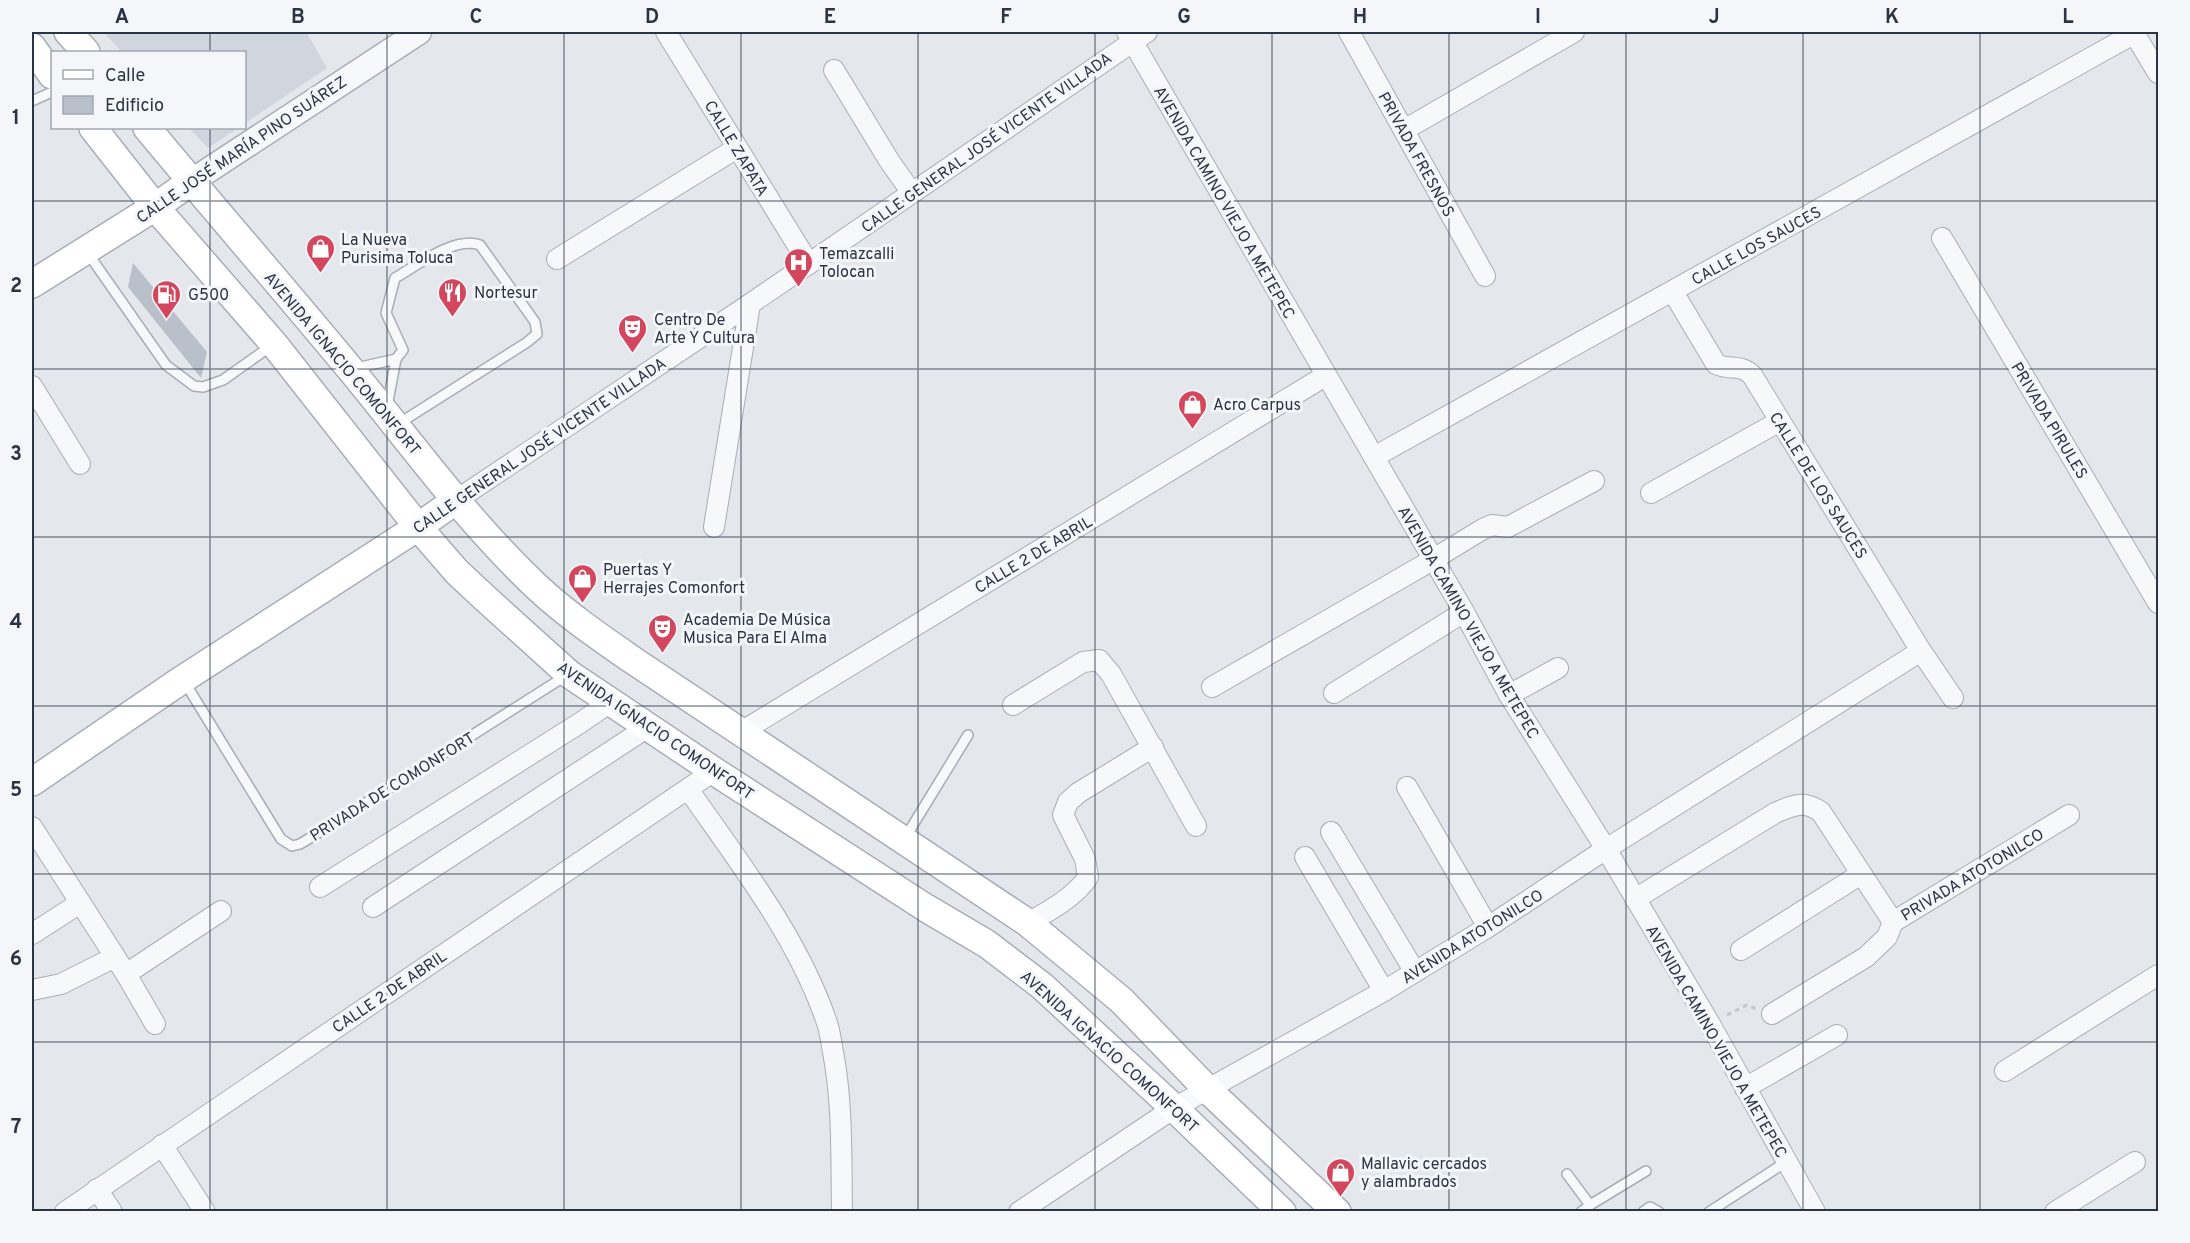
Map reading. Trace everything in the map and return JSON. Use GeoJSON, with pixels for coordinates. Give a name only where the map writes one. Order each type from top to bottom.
{"type":"FeatureCollection","features":[{"type":"Feature","properties":{"kind":"main road"},"geometry":{"type":"LineString","coordinates":[[68,32],[85,51]]}},
{"type":"Feature","properties":{"kind":"main road"},"geometry":{"type":"LineString","coordinates":[[32,47],[51,74]]}},
{"type":"Feature","properties":{"kind":"main road","name":"AVENIDA IGNACIO COMONFORT"},"geometry":{"type":"LineString","coordinates":[[94,129],[155,207],[274,344],[418,527],[457,572],[569,674],[926,908],[987,944],[1042,986],[1282,1212]]}},
{"type":"Feature","properties":{"kind":"main road","name":"AVENIDA IGNACIO COMONFORT"},"geometry":{"type":"LineString","coordinates":[[148,129],[350,369],[455,501],[524,574],[582,624],[1028,923],[1120,1000],[1207,1089],[1337,1212]]}},
{"type":"Feature","properties":{"kind":"main road","name":"CALLE JOSÉ MARÍA PINO SUÁREZ"},"geometry":{"type":"LineString","coordinates":[[32,285],[192,181]]}},
{"type":"Feature","properties":{"kind":"main road","name":"CALLE GENERAL JOSÉ VICENTE VILLADA"},"geometry":{"type":"LineString","coordinates":[[32,782],[183,679],[455,501]]}},
{"type":"Feature","properties":{"kind":"street","name":"CALLE JOSÉ MARÍA PINO SUÁREZ"},"geometry":{"type":"LineString","coordinates":[[192,181],[419,32]]}},
{"type":"Feature","properties":{"kind":"street","name":"CALLE ZAPATA"},"geometry":{"type":"LineString","coordinates":[[666,32],[809,264]]}},
{"type":"Feature","properties":{"kind":"street","name":"PRIVADA FRESNOS"},"geometry":{"type":"LineString","coordinates":[[1349,32],[1485,276]]}},
{"type":"Feature","properties":{"kind":"street"},"geometry":{"type":"LineString","coordinates":[[1404,129],[1574,32]]}},
{"type":"Feature","properties":{"kind":"street"},"geometry":{"type":"LineString","coordinates":[[2136,32],[2158,73]]}},
{"type":"Feature","properties":{"kind":"street","name":"CALLE LOS SAUCES"},"geometry":{"type":"LineString","coordinates":[[1374,458],[2136,32]]}},
{"type":"Feature","properties":{"kind":"street","name":"CALLE GENERAL JOSÉ VICENTE VILLADA"},"geometry":{"type":"LineString","coordinates":[[455,501],[809,264],[1135,35]]}},
{"type":"Feature","properties":{"kind":"street","name":"AVENIDA CAMINO VIEJO A METEPEC"},"geometry":{"type":"LineString","coordinates":[[1135,35],[1325,376],[1464,612],[1509,695],[1606,849],[1815,1212]]}},
{"type":"Feature","properties":{"kind":"street"},"geometry":{"type":"LineString","coordinates":[[834,69],[890,162],[912,193]]}},
{"type":"Feature","properties":{"kind":"street"},"geometry":{"type":"LineString","coordinates":[[557,259],[737,148]]}},
{"type":"Feature","properties":{"kind":"street","name":"PRIVADA PIRULES"},"geometry":{"type":"LineString","coordinates":[[1942,238],[2158,603]]}},
{"type":"Feature","properties":{"kind":"street","name":"CALLE DE LOS SAUCES"},"geometry":{"type":"LineString","coordinates":[[1673,292],[1716,364],[1722,367],[1745,369],[1752,375],[1921,651],[1953,698]]}},
{"type":"Feature","properties":{"kind":"street"},"geometry":{"type":"LineString","coordinates":[[714,526],[750,304]]}},
{"type":"Feature","properties":{"kind":"street","name":"CALLE 2 DE ABRIL"},"geometry":{"type":"LineString","coordinates":[[741,732],[1325,376]]}},
{"type":"Feature","properties":{"kind":"street"},"geometry":{"type":"LineString","coordinates":[[32,386],[80,464]]}},
{"type":"Feature","properties":{"kind":"street"},"geometry":{"type":"LineString","coordinates":[[1651,493],[1780,421]]}},
{"type":"Feature","properties":{"kind":"street"},"geometry":{"type":"LineString","coordinates":[[1212,687],[1488,526],[1508,527],[1594,481]]}},
{"type":"Feature","properties":{"kind":"street"},"geometry":{"type":"LineString","coordinates":[[1334,693],[1464,612]]}},
{"type":"Feature","properties":{"kind":"street","name":"AVENIDA ATOTONILCO"},"geometry":{"type":"LineString","coordinates":[[1018,1212],[1174,1108],[1383,992],[1921,651]]}},
{"type":"Feature","properties":{"kind":"street"},"geometry":{"type":"LineString","coordinates":[[1013,705],[1083,662],[1100,660],[1111,674],[1196,826]]}},
{"type":"Feature","properties":{"kind":"street"},"geometry":{"type":"LineString","coordinates":[[1509,695],[1558,668]]}},
{"type":"Feature","properties":{"kind":"street"},"geometry":{"type":"LineString","coordinates":[[320,887],[612,701]]}},
{"type":"Feature","properties":{"kind":"street"},"geometry":{"type":"LineString","coordinates":[[374,906],[648,727]]}},
{"type":"Feature","properties":{"kind":"street"},"geometry":{"type":"LineString","coordinates":[[1028,923],[1075,891],[1088,877],[1084,859],[1063,815],[1068,802],[1078,793],[1153,747]]}},
{"type":"Feature","properties":{"kind":"street","name":"CALLE 2 DE ABRIL"},"geometry":{"type":"LineString","coordinates":[[65,1212],[714,771]]}},
{"type":"Feature","properties":{"kind":"street"},"geometry":{"type":"LineString","coordinates":[[1407,787],[1488,927]]}},
{"type":"Feature","properties":{"kind":"street"},"geometry":{"type":"LineString","coordinates":[[687,789],[764,899],[807,974],[827,1022],[837,1072],[841,1122],[842,1212]]}},
{"type":"Feature","properties":{"kind":"street","name":"PRIVADA ATOTONILCO"},"geometry":{"type":"LineString","coordinates":[[1635,899],[1775,813],[1802,803],[1811,805],[1821,812],[1893,922],[2069,815]]}},
{"type":"Feature","properties":{"kind":"street"},"geometry":{"type":"LineString","coordinates":[[32,827],[126,974],[155,1024]]}},
{"type":"Feature","properties":{"kind":"street"},"geometry":{"type":"LineString","coordinates":[[1331,832],[1415,972]]}},
{"type":"Feature","properties":{"kind":"street"},"geometry":{"type":"LineString","coordinates":[[1305,857],[1383,992]]}},
{"type":"Feature","properties":{"kind":"street"},"geometry":{"type":"LineString","coordinates":[[1741,950],[1861,874]]}},
{"type":"Feature","properties":{"kind":"street"},"geometry":{"type":"LineString","coordinates":[[32,934],[80,903]]}},
{"type":"Feature","properties":{"kind":"street"},"geometry":{"type":"LineString","coordinates":[[126,974],[221,911]]}},
{"type":"Feature","properties":{"kind":"street"},"geometry":{"type":"LineString","coordinates":[[1772,1014],[1866,957],[1887,937],[1893,922]]}},
{"type":"Feature","properties":{"kind":"street"},"geometry":{"type":"LineString","coordinates":[[32,990],[61,984],[115,957]]}},
{"type":"Feature","properties":{"kind":"street"},"geometry":{"type":"LineString","coordinates":[[2005,1071],[2158,975]]}},
{"type":"Feature","properties":{"kind":"street"},"geometry":{"type":"LineString","coordinates":[[1745,1088],[1837,1035]]}},
{"type":"Feature","properties":{"kind":"street"},"geometry":{"type":"LineString","coordinates":[[162,1145],[205,1212]]}},
{"type":"Feature","properties":{"kind":"street"},"geometry":{"type":"LineString","coordinates":[[2055,1212],[2135,1162]]}},
{"type":"Feature","properties":{"kind":"street"},"geometry":{"type":"LineString","coordinates":[[98,1189],[112,1212]]}},
{"type":"Feature","properties":{"kind":"lane"},"geometry":{"type":"LineString","coordinates":[[32,101],[51,92]]}},
{"type":"Feature","properties":{"kind":"lane"},"geometry":{"type":"LineString","coordinates":[[470,241],[480,245],[535,322],[537,334],[526,343],[391,419],[396,359],[403,350],[386,313],[395,278],[454,245],[470,241]]}},
{"type":"Feature","properties":{"kind":"lane"},"geometry":{"type":"LineString","coordinates":[[85,250],[166,365],[194,386],[203,387],[223,381],[274,344]]}},
{"type":"Feature","properties":{"kind":"lane"},"geometry":{"type":"LineString","coordinates":[[350,369],[396,359]]}},
{"type":"Feature","properties":{"kind":"lane","name":"PRIVADA DE COMONFORT"},"geometry":{"type":"LineString","coordinates":[[183,679],[281,839],[292,846],[320,832],[569,674]]}},
{"type":"Feature","properties":{"kind":"lane"},"geometry":{"type":"LineString","coordinates":[[904,840],[968,735]]}},
{"type":"Feature","properties":{"kind":"lane"},"geometry":{"type":"LineString","coordinates":[[1710,1212],[1786,1162]]}},
{"type":"Feature","properties":{"kind":"lane"},"geometry":{"type":"LineString","coordinates":[[1581,1212],[1646,1171]]}},
{"type":"Feature","properties":{"kind":"lane"},"geometry":{"type":"LineString","coordinates":[[1567,1174],[1590,1205]]}},
{"type":"Feature","properties":{"kind":"lane"},"geometry":{"type":"LineString","coordinates":[[1643,1212],[1650,1207],[1659,1212]]}},
{"type":"Feature","properties":{"kind":"shaded area"},"geometry":{"type":"Polygon","coordinates":[[[103,32],[306,32],[327,68],[246,122],[246,51],[121,51],[103,32]]]}},
{"type":"Feature","properties":{"kind":"shaded area"},"geometry":{"type":"Polygon","coordinates":[[[190,129],[236,129],[208,148],[190,129]]]}},
{"type":"Feature","properties":{"kind":"building","name":"G500"},"geometry":{"type":"Polygon","coordinates":[[[133,263],[207,352],[201,378],[128,287],[133,263]]]}},
{"type":"Feature","properties":{"kind":"place","name":"La Nueva Purisima Toluca"},"geometry":{"type":"Point","coordinates":[320,274]}},
{"type":"Feature","properties":{"kind":"place","name":"Temazcalli Tolocan"},"geometry":{"type":"Point","coordinates":[798,288]}},
{"type":"Feature","properties":{"kind":"place","name":"Nortesur"},"geometry":{"type":"Point","coordinates":[453,318]}},
{"type":"Feature","properties":{"kind":"place","name":"G500"},"geometry":{"type":"Point","coordinates":[167,320]}},
{"type":"Feature","properties":{"kind":"place","name":"Centro De Arte Y Cultura"},"geometry":{"type":"Point","coordinates":[633,354]}},
{"type":"Feature","properties":{"kind":"place","name":"Acro Carpus"},"geometry":{"type":"Point","coordinates":[1192,430]}},
{"type":"Feature","properties":{"kind":"place","name":"Puertas Y Herrajes Comonfort"},"geometry":{"type":"Point","coordinates":[582,604]}},
{"type":"Feature","properties":{"kind":"place","name":"Academia De Música Musica Para El Alma"},"geometry":{"type":"Point","coordinates":[662,654]}},
{"type":"Feature","properties":{"kind":"place","name":"Mallavic cercados y alambrados"},"geometry":{"type":"Point","coordinates":[1340,1198]}}]}
